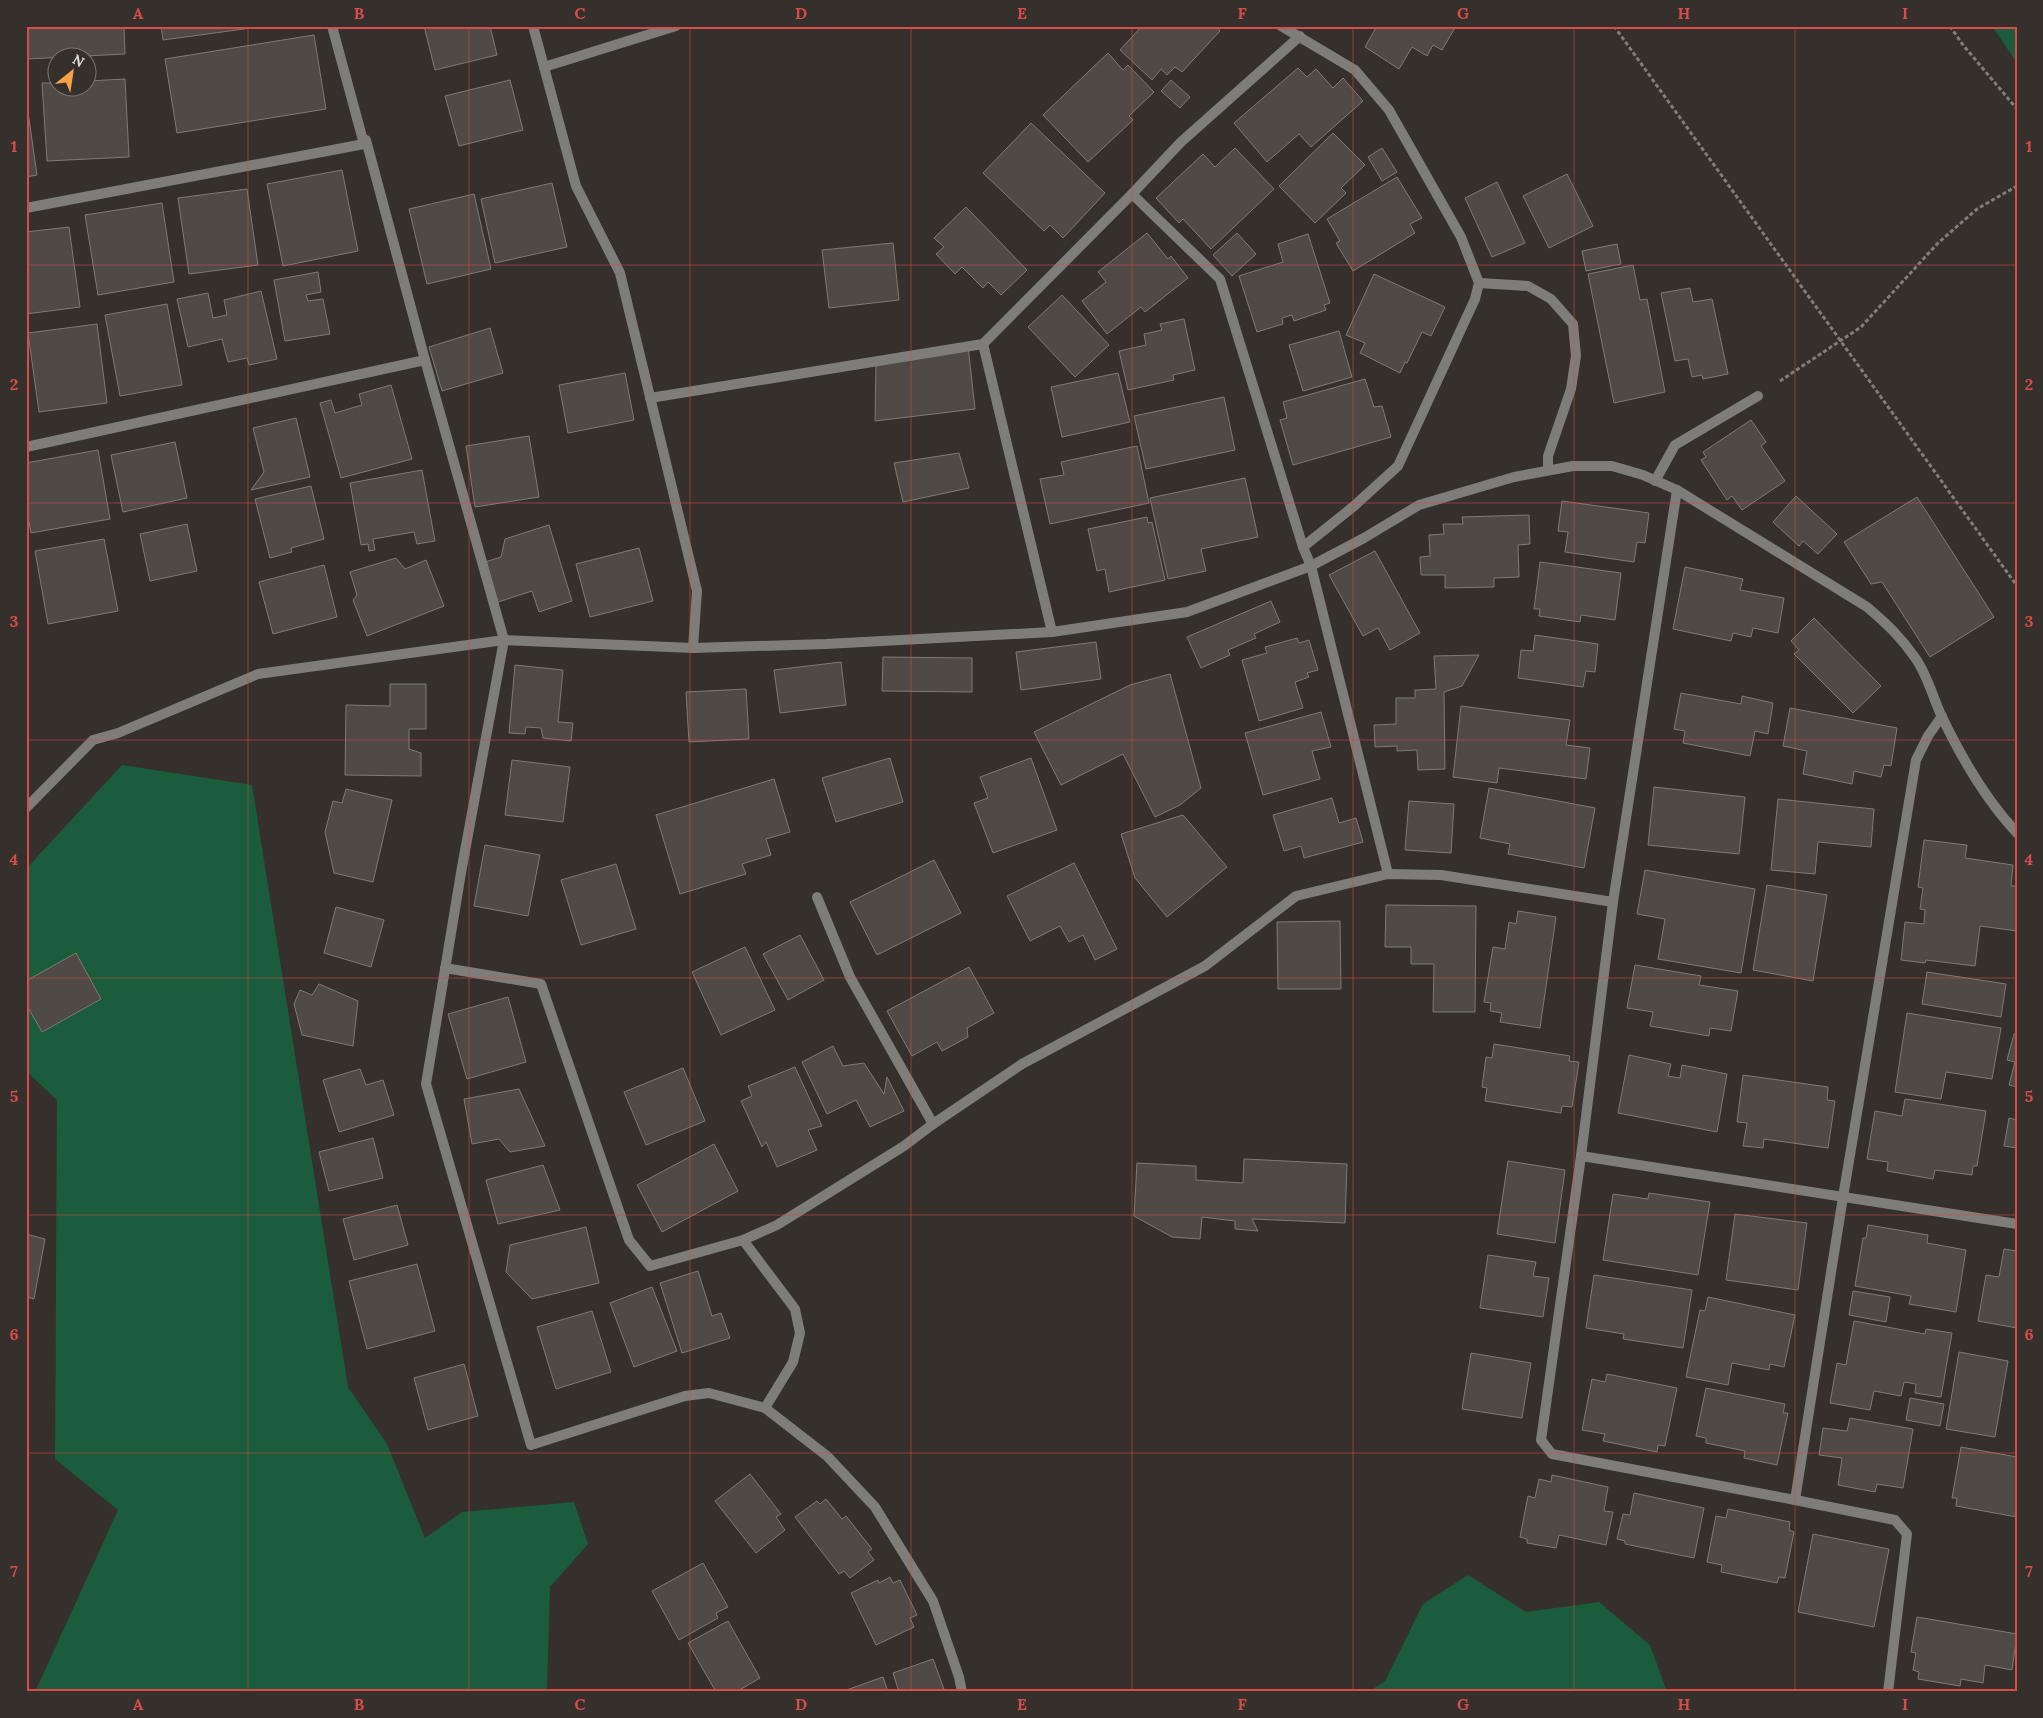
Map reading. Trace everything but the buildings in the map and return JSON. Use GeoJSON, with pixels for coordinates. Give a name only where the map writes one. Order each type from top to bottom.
{"type":"FeatureCollection","features":[{"type":"Feature","properties":{"kind":"street"},"geometry":{"type":"LineString","coordinates":[[332,26],[364,144]]}},
{"type":"Feature","properties":{"kind":"street"},"geometry":{"type":"LineString","coordinates":[[533,26],[576,186],[620,273],[697,591],[693,648]]}},
{"type":"Feature","properties":{"kind":"street"},"geometry":{"type":"LineString","coordinates":[[544,66],[676,26]]}},
{"type":"Feature","properties":{"kind":"street"},"geometry":{"type":"LineString","coordinates":[[1281,26],[1355,70],[1389,110],[1461,237],[1479,284],[1475,299],[1398,466],[1354,506],[1303,547]]}},
{"type":"Feature","properties":{"kind":"street"},"geometry":{"type":"LineString","coordinates":[[650,398],[983,344],[1181,142],[1300,36]]}},
{"type":"Feature","properties":{"kind":"street"},"geometry":{"type":"LineString","coordinates":[[26,208],[364,144],[366,140],[425,360],[504,640],[426,1084],[531,1445],[686,1396],[709,1393],[765,1408],[827,1456],[875,1507],[933,1601],[959,1677],[962,1692]]}},
{"type":"Feature","properties":{"kind":"street"},"geometry":{"type":"LineString","coordinates":[[1132,194],[1220,279],[1303,547],[1311,566],[1388,874]]}},
{"type":"Feature","properties":{"kind":"street"},"geometry":{"type":"LineString","coordinates":[[1479,284],[1528,286],[1551,298],[1573,324],[1576,356],[1571,389],[1548,456],[1548,470]]}},
{"type":"Feature","properties":{"kind":"street"},"geometry":{"type":"LineString","coordinates":[[983,344],[1052,632]]}},
{"type":"Feature","properties":{"kind":"street"},"geometry":{"type":"LineString","coordinates":[[26,447],[425,360]]}},
{"type":"Feature","properties":{"kind":"street"},"geometry":{"type":"LineString","coordinates":[[1655,480],[1675,445],[1758,396]]}},
{"type":"Feature","properties":{"kind":"street"},"geometry":{"type":"LineString","coordinates":[[27,807],[93,740],[118,733],[258,674],[504,640],[693,648],[826,644],[1052,632],[1187,612],[1311,566],[1419,505],[1514,477],[1548,470],[1573,466],[1612,466],[1655,480],[1677,490],[1867,607],[1893,629],[1918,661],[1942,716],[1975,778],[2005,821],[2017,834]]}},
{"type":"Feature","properties":{"kind":"street"},"geometry":{"type":"LineString","coordinates":[[1677,490],[1613,902],[1581,1156],[1541,1440],[1552,1454],[1895,1520],[1907,1534],[1888,1692]]}},
{"type":"Feature","properties":{"kind":"street"},"geometry":{"type":"LineString","coordinates":[[1795,1500],[1842,1197],[1916,760],[1928,736],[1942,716]]}},
{"type":"Feature","properties":{"kind":"street"},"geometry":{"type":"LineString","coordinates":[[445,968],[541,984],[629,1240],[650,1266],[743,1240],[778,1225],[904,1146],[933,1124],[1022,1064],[1205,966],[1296,896],[1388,874],[1441,875],[1613,902]]}},
{"type":"Feature","properties":{"kind":"street"},"geometry":{"type":"LineString","coordinates":[[817,897],[850,977],[933,1124]]}},
{"type":"Feature","properties":{"kind":"street"},"geometry":{"type":"LineString","coordinates":[[1581,1156],[2017,1224]]}},
{"type":"Feature","properties":{"kind":"street"},"geometry":{"type":"LineString","coordinates":[[743,1240],[795,1309],[800,1333],[793,1362],[765,1408]]}},
{"type":"Feature","properties":{"kind":"path"},"geometry":{"type":"LineString","coordinates":[[1614,26],[2017,586]]}},
{"type":"Feature","properties":{"kind":"path"},"geometry":{"type":"LineString","coordinates":[[1950,26],[1963,45],[2017,109]]}},
{"type":"Feature","properties":{"kind":"path"},"geometry":{"type":"LineString","coordinates":[[1758,396],[1861,327],[1938,243],[1977,209],[2017,186]]}},
{"type":"Feature","properties":{"kind":"green space"},"geometry":{"type":"Polygon","coordinates":[[[1992,26],[2017,26],[2017,63],[1992,26]]]}},
{"type":"Feature","properties":{"kind":"green space"},"geometry":{"type":"Polygon","coordinates":[[[122,765],[252,785],[348,1387],[387,1444],[425,1538],[462,1512],[574,1502],[588,1544],[550,1587],[547,1692],[35,1692],[118,1510],[55,1459],[57,1100],[26,1071],[26,869],[122,765]]]}},
{"type":"Feature","properties":{"kind":"green space"},"geometry":{"type":"Polygon","coordinates":[[[1468,1575],[1526,1612],[1599,1602],[1650,1645],[1667,1692],[1368,1692],[1385,1681],[1423,1604],[1468,1575]]]}}]}
